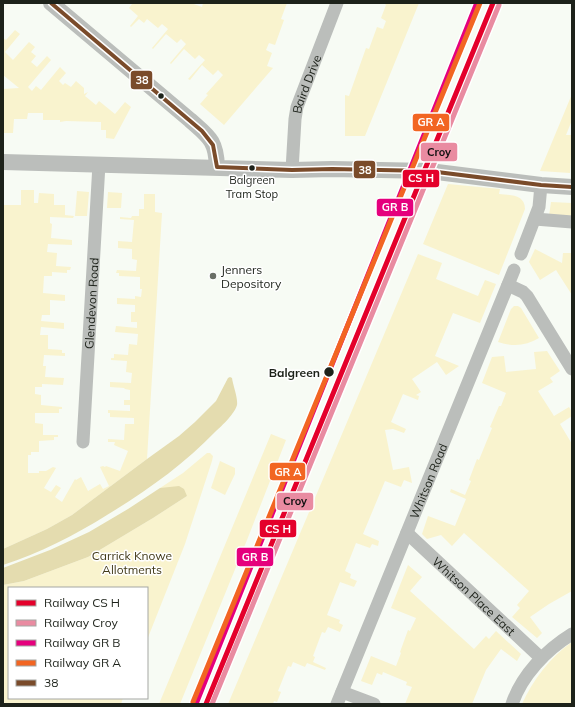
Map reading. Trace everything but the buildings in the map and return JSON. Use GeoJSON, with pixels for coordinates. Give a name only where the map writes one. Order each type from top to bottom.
{"type":"FeatureCollection","features":[{"type":"Feature","properties":{"kind":"street"},"geometry":{"type":"LineString","coordinates":[[51,3],[190,120],[209,138],[215,147],[217,167]]}},
{"type":"Feature","properties":{"kind":"street","name":"Baird Drive"},"geometry":{"type":"LineString","coordinates":[[292,170],[297,107],[337,3]]}},
{"type":"Feature","properties":{"kind":"street"},"geometry":{"type":"LineString","coordinates":[[3,162],[292,170],[332,169],[429,171],[541,185],[572,187]]}},
{"type":"Feature","properties":{"kind":"street","name":"Glendevon Road"},"geometry":{"type":"LineString","coordinates":[[83,442],[99,164]]}},
{"type":"Feature","properties":{"kind":"street"},"geometry":{"type":"LineString","coordinates":[[520,254],[539,207],[541,185]]}},
{"type":"Feature","properties":{"kind":"street"},"geometry":{"type":"LineString","coordinates":[[535,219],[572,222]]}},
{"type":"Feature","properties":{"kind":"street","name":"Whitson Road"},"geometry":{"type":"LineString","coordinates":[[374,704],[340,698],[514,270]]}},
{"type":"Feature","properties":{"kind":"street"},"geometry":{"type":"LineString","coordinates":[[508,285],[523,292],[527,296],[572,369]]}},
{"type":"Feature","properties":{"kind":"street","name":"Whitson Place East"},"geometry":{"type":"LineString","coordinates":[[407,533],[541,658]]}},
{"type":"Feature","properties":{"kind":"street"},"geometry":{"type":"LineString","coordinates":[[512,704],[524,680],[541,658],[572,634]]}},
{"type":"Feature","properties":{"kind":"green space"},"geometry":{"type":"Polygon","coordinates":[[[131,3],[191,3],[202,7],[203,3],[287,3],[281,19],[284,20],[275,45],[269,43],[266,50],[272,53],[267,66],[273,68],[224,125],[200,104],[208,95],[206,94],[223,75],[218,70],[213,75],[202,65],[190,80],[188,79],[205,60],[199,55],[195,59],[184,49],[171,64],[170,63],[186,44],[181,39],[177,43],[166,34],[153,49],[152,48],[168,29],[162,24],[158,28],[147,19],[144,23],[139,19],[131,27],[130,26],[138,16],[129,8],[132,4],[131,3]]]}},
{"type":"Feature","properties":{"kind":"green space"},"geometry":{"type":"Polygon","coordinates":[[[384,3],[419,3],[365,136],[345,136],[345,95],[349,96],[366,48],[369,49],[377,27],[383,29],[386,21],[381,18],[386,5],[384,3]]]}},
{"type":"Feature","properties":{"kind":"green space"},"geometry":{"type":"Polygon","coordinates":[[[15,30],[20,34],[5,52],[13,60],[29,42],[35,47],[31,52],[36,56],[31,62],[37,67],[47,56],[51,60],[28,87],[32,91],[36,86],[41,90],[60,67],[66,73],[59,81],[63,85],[65,83],[71,87],[76,81],[84,88],[84,94],[88,92],[85,96],[96,105],[99,101],[115,114],[125,102],[131,107],[114,139],[106,138],[106,130],[101,130],[101,122],[60,122],[60,120],[43,120],[43,113],[28,113],[27,119],[14,119],[13,133],[3,133],[3,89],[19,88],[3,75],[3,38],[6,40],[15,30]]]}},
{"type":"Feature","properties":{"kind":"green space"},"geometry":{"type":"Polygon","coordinates":[[[572,94],[572,120],[566,135],[572,135],[570,173],[540,171],[572,94]]]}},
{"type":"Feature","properties":{"kind":"green space"},"geometry":{"type":"Polygon","coordinates":[[[448,184],[500,189],[499,194],[516,196],[522,200],[525,209],[499,275],[423,244],[448,184]]]}},
{"type":"Feature","properties":{"kind":"green space"},"geometry":{"type":"Polygon","coordinates":[[[21,190],[34,190],[34,203],[38,203],[39,193],[54,194],[54,205],[65,205],[65,215],[74,216],[73,218],[50,217],[50,223],[52,224],[51,238],[72,240],[72,245],[48,244],[47,252],[57,253],[56,266],[71,267],[70,270],[67,270],[67,273],[52,272],[52,276],[44,276],[43,293],[65,295],[65,301],[50,300],[50,315],[42,315],[41,321],[64,323],[64,329],[41,327],[40,335],[48,335],[48,349],[62,350],[62,353],[65,353],[65,356],[44,355],[43,366],[46,366],[45,377],[64,378],[63,385],[42,384],[42,387],[35,387],[35,394],[41,395],[41,405],[62,407],[62,409],[59,409],[59,413],[35,413],[35,423],[43,424],[43,435],[58,435],[58,437],[54,437],[54,440],[39,441],[39,452],[31,452],[31,455],[28,455],[28,473],[39,473],[39,471],[46,471],[53,467],[56,468],[44,488],[51,492],[56,485],[61,488],[55,497],[62,502],[75,479],[76,480],[81,477],[88,491],[100,484],[103,489],[109,486],[100,467],[106,466],[120,471],[128,451],[114,445],[115,442],[108,442],[108,439],[124,440],[125,424],[134,424],[134,418],[110,417],[110,413],[108,413],[108,410],[130,411],[130,405],[124,405],[124,400],[130,400],[130,390],[110,387],[110,382],[131,383],[132,373],[126,372],[127,361],[111,360],[111,358],[114,358],[114,354],[128,355],[129,344],[137,345],[138,334],[115,332],[116,326],[137,328],[137,322],[131,322],[131,312],[135,312],[135,305],[117,304],[117,298],[135,299],[135,296],[141,297],[142,289],[140,289],[140,277],[119,276],[119,273],[116,273],[117,270],[136,271],[137,260],[132,259],[132,249],[118,248],[118,241],[132,242],[134,220],[120,219],[120,217],[131,218],[132,216],[139,216],[139,209],[144,209],[144,194],[155,194],[155,212],[162,213],[147,459],[72,515],[47,529],[3,549],[3,205],[21,205],[21,190]]]}},
{"type":"Feature","properties":{"kind":"green space"},"geometry":{"type":"Polygon","coordinates":[[[77,191],[89,192],[87,216],[75,216],[77,191]]]}},
{"type":"Feature","properties":{"kind":"green space"},"geometry":{"type":"Polygon","coordinates":[[[108,192],[122,193],[121,208],[107,208],[108,192]]]}},
{"type":"Feature","properties":{"kind":"green space"},"geometry":{"type":"Polygon","coordinates":[[[551,202],[572,203],[572,217],[549,216],[551,202]]]}},
{"type":"Feature","properties":{"kind":"green space"},"geometry":{"type":"Polygon","coordinates":[[[535,249],[562,263],[563,253],[572,253],[572,295],[556,270],[540,280],[529,262],[535,249]]]}},
{"type":"Feature","properties":{"kind":"green space"},"geometry":{"type":"Polygon","coordinates":[[[418,254],[442,263],[436,279],[478,296],[485,280],[496,284],[480,323],[453,313],[435,356],[459,366],[446,375],[437,362],[412,379],[421,392],[416,395],[419,396],[418,400],[403,394],[391,422],[406,429],[404,433],[393,429],[385,430],[393,470],[409,467],[412,483],[404,480],[401,487],[385,481],[363,534],[379,541],[378,546],[372,544],[370,548],[356,543],[345,571],[351,574],[350,578],[357,581],[354,587],[340,582],[327,615],[340,620],[339,623],[343,625],[340,632],[328,627],[325,633],[322,632],[313,656],[315,657],[313,662],[326,668],[325,670],[307,663],[305,667],[293,662],[291,667],[288,666],[278,691],[281,692],[277,702],[274,701],[273,704],[228,704],[418,254]]]}},
{"type":"Feature","properties":{"kind":"green space"},"geometry":{"type":"Polygon","coordinates":[[[514,306],[521,308],[539,338],[529,343],[519,345],[509,345],[498,342],[511,309],[514,306]]]}},
{"type":"Feature","properties":{"kind":"green space"},"geometry":{"type":"Polygon","coordinates":[[[547,351],[560,371],[550,378],[553,382],[538,391],[554,416],[569,407],[572,412],[572,416],[560,424],[572,444],[572,591],[530,617],[542,633],[537,638],[512,617],[520,608],[517,605],[529,591],[464,533],[452,546],[441,535],[427,539],[422,534],[428,516],[455,526],[466,499],[450,492],[451,489],[465,495],[471,481],[469,480],[477,459],[479,460],[492,428],[490,427],[506,393],[482,383],[492,357],[504,356],[506,372],[536,369],[534,352],[547,351]]]}},
{"type":"Feature","properties":{"kind":"green space"},"geometry":{"type":"Polygon","coordinates":[[[271,434],[286,440],[180,704],[159,704],[271,434]]]}},
{"type":"Feature","properties":{"kind":"green space","name":"Carrick Knowe Allotments"},"geometry":{"type":"Polygon","coordinates":[[[207,453],[210,453],[213,456],[185,544],[148,637],[148,587],[8,587],[8,699],[123,699],[121,704],[3,704],[3,585],[24,581],[88,557],[153,518],[187,496],[160,488],[183,473],[207,453]]]}},
{"type":"Feature","properties":{"kind":"green space"},"geometry":{"type":"Polygon","coordinates":[[[220,461],[235,468],[235,474],[225,495],[211,488],[220,461]]]}},
{"type":"Feature","properties":{"kind":"green space"},"geometry":{"type":"Polygon","coordinates":[[[408,565],[422,577],[410,591],[474,649],[486,636],[489,639],[496,631],[521,654],[517,661],[501,649],[486,670],[472,704],[405,704],[412,687],[406,685],[407,682],[383,672],[382,675],[377,673],[372,685],[361,681],[371,656],[396,666],[408,630],[410,631],[416,618],[391,608],[408,565]]]}},
{"type":"Feature","properties":{"kind":"green space"},"geometry":{"type":"Polygon","coordinates":[[[572,642],[572,704],[522,704],[531,686],[549,662],[572,642]]]}},
{"type":"Feature","properties":{"kind":"shaded area"},"geometry":{"type":"Polygon","coordinates":[[[228,378],[232,378],[237,399],[237,405],[234,412],[222,426],[178,466],[137,496],[82,530],[44,549],[3,565],[3,549],[47,529],[72,515],[179,436],[216,401],[228,378]]]}},
{"type":"Feature","properties":{"kind":"shaded area"},"geometry":{"type":"Polygon","coordinates":[[[179,486],[184,489],[187,496],[88,557],[24,581],[3,585],[3,568],[50,550],[89,532],[160,488],[179,486]]]}},
{"type":"Feature","properties":{"kind":"transit line","name":"38"},"geometry":{"type":"LineString","coordinates":[[51,3],[202,131],[213,145],[217,167]]}},
{"type":"Feature","properties":{"kind":"transit line"},"geometry":{"type":"LineString","coordinates":[[193,702],[480,3]]}},
{"type":"Feature","properties":{"kind":"transit line"},"geometry":{"type":"LineString","coordinates":[[206,704],[493,3]]}},
{"type":"Feature","properties":{"kind":"transit line"},"geometry":{"type":"LineString","coordinates":[[196,704],[476,5]]}},
{"type":"Feature","properties":{"kind":"transit line","name":"38"},"geometry":{"type":"LineString","coordinates":[[217,167],[292,170],[332,169],[429,171],[541,185],[572,187]]}},
{"type":"Feature","properties":{"kind":"rail line","name":"Croy"},"geometry":{"type":"LineString","coordinates":[[212,704],[499,5]]}},
{"type":"Feature","properties":{"kind":"place","name":"Balgreen Tram Stop"},"geometry":{"type":"Point","coordinates":[252,168]}},
{"type":"Feature","properties":{"kind":"place","name":"Jenners Depository"},"geometry":{"type":"Point","coordinates":[213,276]}},
{"type":"Feature","properties":{"kind":"place","name":"Balgreen"},"geometry":{"type":"Point","coordinates":[329,372]}}]}
